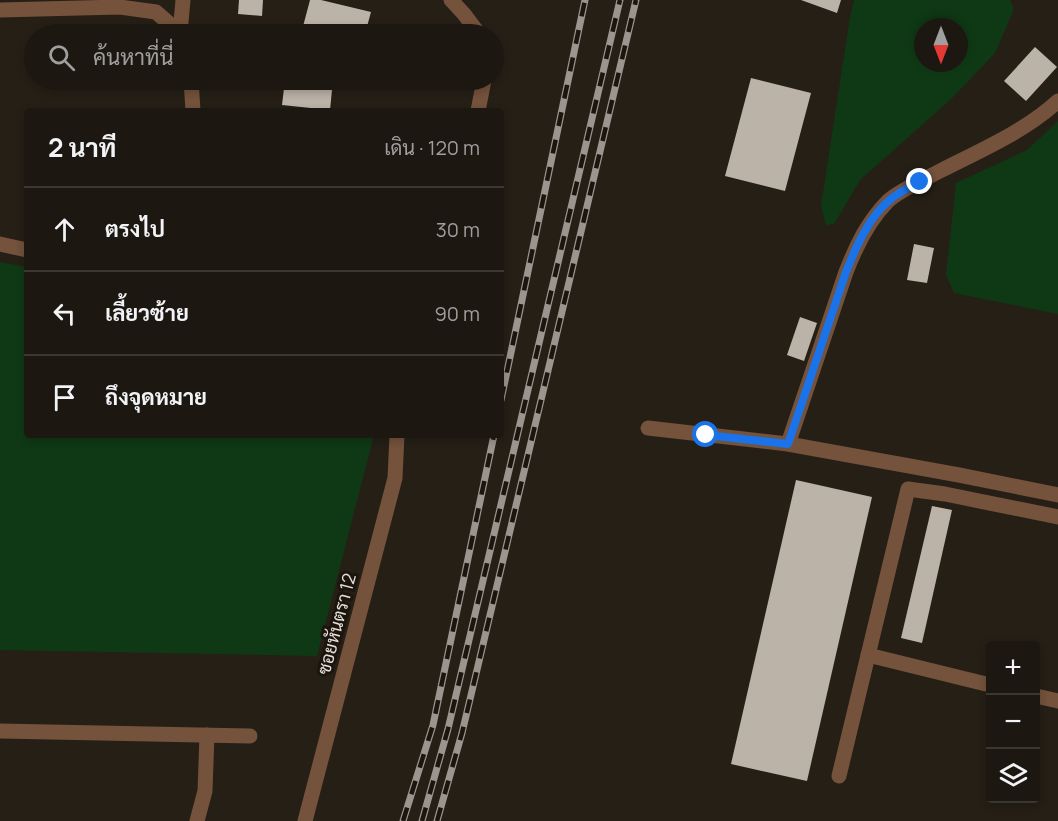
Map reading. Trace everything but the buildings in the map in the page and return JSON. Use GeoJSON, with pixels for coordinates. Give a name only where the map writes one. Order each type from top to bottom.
{"type":"FeatureCollection","features":[{"type":"Feature","properties":{"kind":"street"},"geometry":{"type":"LineString","coordinates":[[182,24],[183,0]]}},
{"type":"Feature","properties":{"kind":"street"},"geometry":{"type":"LineString","coordinates":[[451,0],[471,24]]}},
{"type":"Feature","properties":{"kind":"street"},"geometry":{"type":"LineString","coordinates":[[0,10],[120,7],[156,12],[170,24]]}},
{"type":"Feature","properties":{"kind":"street"},"geometry":{"type":"LineString","coordinates":[[191,90],[192,108]]}},
{"type":"Feature","properties":{"kind":"street"},"geometry":{"type":"LineString","coordinates":[[479,108],[482,90]]}},
{"type":"Feature","properties":{"kind":"street"},"geometry":{"type":"LineString","coordinates":[[788,444],[846,272],[855,248],[871,221],[890,200],[1016,132],[1058,101]]}},
{"type":"Feature","properties":{"kind":"street"},"geometry":{"type":"LineString","coordinates":[[0,244],[24,249]]}},
{"type":"Feature","properties":{"kind":"street"},"geometry":{"type":"LineString","coordinates":[[648,428],[788,444],[1058,495]]}},
{"type":"Feature","properties":{"kind":"street","name":"ซอยหันตรา 12"},"geometry":{"type":"LineString","coordinates":[[305,821],[395,478],[397,438]]}},
{"type":"Feature","properties":{"kind":"street"},"geometry":{"type":"LineString","coordinates":[[839,776],[908,489],[945,494],[1058,517]]}},
{"type":"Feature","properties":{"kind":"street"},"geometry":{"type":"LineString","coordinates":[[868,655],[986,684]]}},
{"type":"Feature","properties":{"kind":"street"},"geometry":{"type":"LineString","coordinates":[[1040,697],[1058,701]]}},
{"type":"Feature","properties":{"kind":"street"},"geometry":{"type":"LineString","coordinates":[[0,730],[250,736]]}},
{"type":"Feature","properties":{"kind":"street"},"geometry":{"type":"LineString","coordinates":[[197,821],[205,791],[207,735]]}},
{"type":"Feature","properties":{"kind":"green space"},"geometry":{"type":"Polygon","coordinates":[[[854,0],[1010,0],[1014,9],[995,53],[951,99],[860,180],[834,224],[826,225],[821,206],[854,0]]]}},
{"type":"Feature","properties":{"kind":"green space"},"geometry":{"type":"Polygon","coordinates":[[[1058,121],[1058,314],[954,293],[946,275],[956,183],[1027,150],[1058,121]]]}},
{"type":"Feature","properties":{"kind":"green space"},"geometry":{"type":"Polygon","coordinates":[[[0,262],[24,266],[24,438],[373,438],[317,656],[0,650],[0,262]]]}},
{"type":"Feature","properties":{"kind":"railway"},"geometry":{"type":"LineString","coordinates":[[504,386],[585,0]]}},
{"type":"Feature","properties":{"kind":"railway"},"geometry":{"type":"LineString","coordinates":[[422,821],[448,729],[620,0]]}},
{"type":"Feature","properties":{"kind":"railway"},"geometry":{"type":"LineString","coordinates":[[437,821],[462,733],[636,0]]}},
{"type":"Feature","properties":{"kind":"railway"},"geometry":{"type":"LineString","coordinates":[[403,821],[433,725],[493,438]]}},
{"type":"Feature","properties":{"kind":"route"},"geometry":{"type":"LineString","coordinates":[[706,435],[788,444],[855,248],[871,221],[890,200],[920,182]]}}]}
